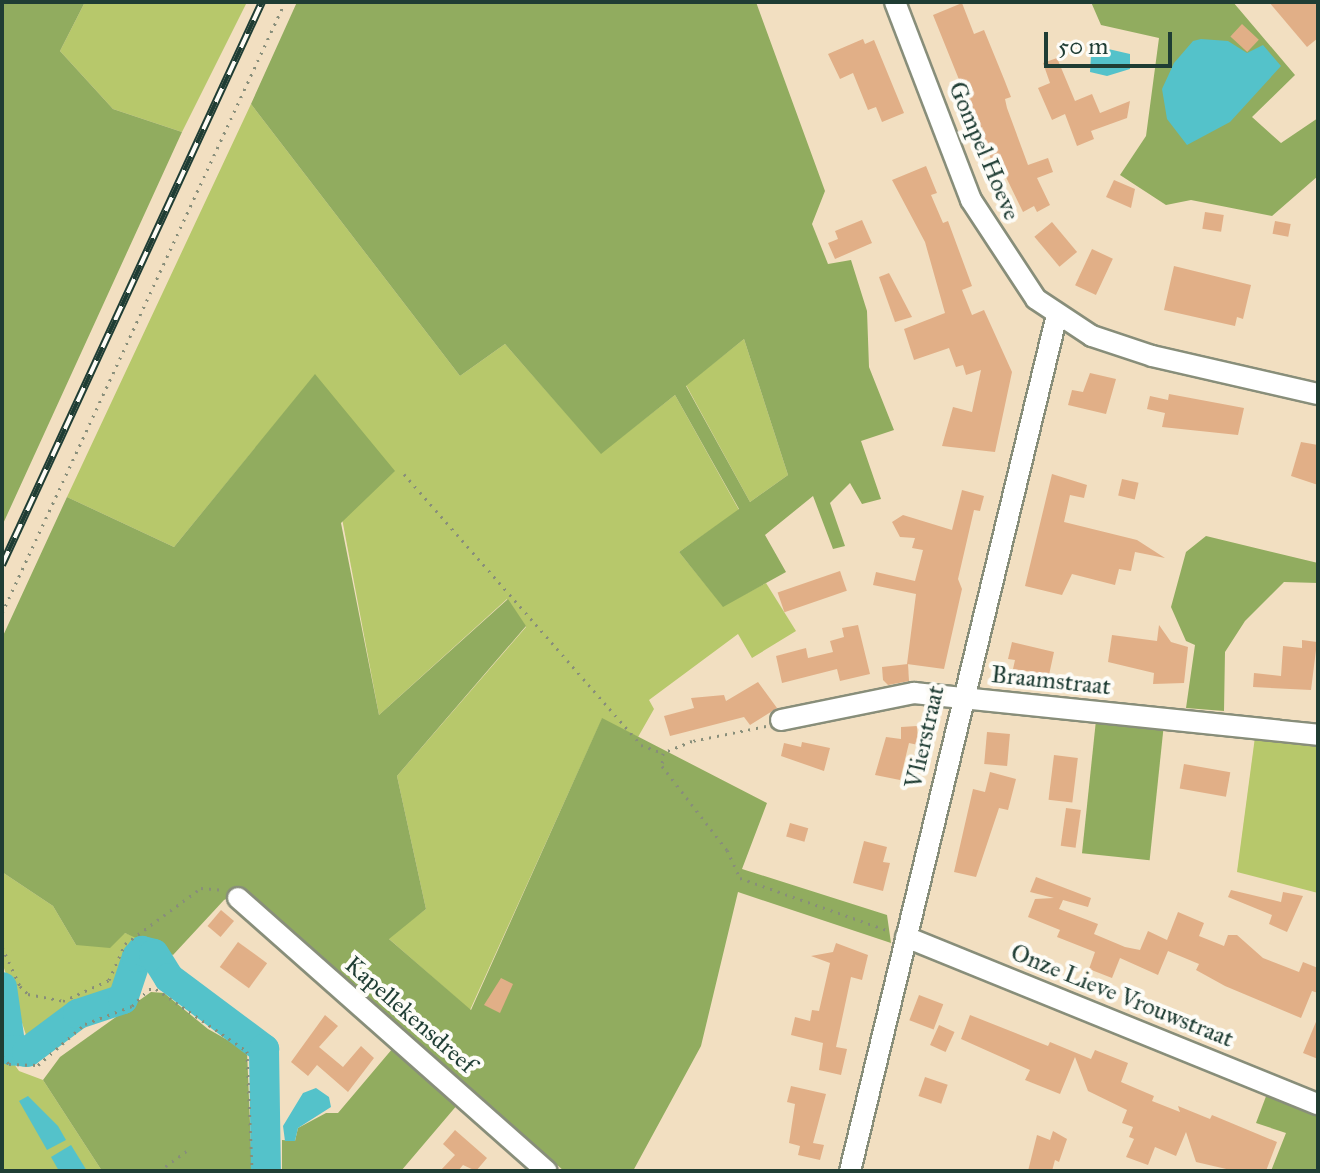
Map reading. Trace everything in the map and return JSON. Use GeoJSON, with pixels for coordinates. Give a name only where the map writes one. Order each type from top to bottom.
{"type":"FeatureCollection","features":[{"type":"Feature","properties":{"kind":"street","name":"Gompel Hoeve"},"geometry":{"type":"LineString","coordinates":[[895,2],[971,200],[1023,285],[1057,315],[1092,336],[1152,356],[1318,394]]}},
{"type":"Feature","properties":{"kind":"street","name":"Vlierstraat"},"geometry":{"type":"LineString","coordinates":[[850,1171],[961,697],[1057,315]]}},
{"type":"Feature","properties":{"kind":"street","name":"Braamstraat"},"geometry":{"type":"LineString","coordinates":[[781,720],[894,694],[961,697],[1318,735]]}},
{"type":"Feature","properties":{"kind":"street","name":"Kapellekensdreef"},"geometry":{"type":"LineString","coordinates":[[238,898],[547,1171]]}},
{"type":"Feature","properties":{"kind":"street","name":"Onze Lieve Vrouwstraat"},"geometry":{"type":"LineString","coordinates":[[906,937],[1318,1104]]}},
{"type":"Feature","properties":{"kind":"path"},"geometry":{"type":"LineString","coordinates":[[2,613],[285,2]]}},
{"type":"Feature","properties":{"kind":"path"},"geometry":{"type":"LineString","coordinates":[[404,474],[641,745],[663,753],[692,741],[743,734],[781,720]]}},
{"type":"Feature","properties":{"kind":"path"},"geometry":{"type":"LineString","coordinates":[[663,753],[662,766],[727,850],[740,878],[906,937]]}},
{"type":"Feature","properties":{"kind":"path"},"geometry":{"type":"LineString","coordinates":[[2,947],[20,986],[28,994],[63,1001],[109,980],[125,944],[201,888],[229,891],[238,898]]}},
{"type":"Feature","properties":{"kind":"path"},"geometry":{"type":"LineString","coordinates":[[2,1056],[9,1064],[38,1065],[85,1024],[132,1006],[149,989],[156,989],[247,1051],[252,1171]]}},
{"type":"Feature","properties":{"kind":"path"},"geometry":{"type":"LineString","coordinates":[[159,1171],[188,1150]]}},
{"type":"Feature","properties":{"kind":"green space"},"geometry":{"type":"Polygon","coordinates":[[[2,2],[85,2],[60,51],[113,109],[182,132],[2,526],[2,2]]]}},
{"type":"Feature","properties":{"kind":"green space"},"geometry":{"type":"Polygon","coordinates":[[[85,2],[247,2],[182,132],[113,109],[60,51],[85,2]]]}},
{"type":"Feature","properties":{"kind":"green space"},"geometry":{"type":"Polygon","coordinates":[[[297,2],[756,2],[825,191],[812,224],[828,264],[851,260],[867,311],[869,367],[894,430],[861,441],[881,499],[862,504],[850,483],[830,503],[845,546],[833,549],[813,496],[765,535],[786,572],[723,607],[679,552],[739,509],[675,395],[601,454],[505,344],[460,376],[251,104],[297,2]],[[744,339],[686,386],[750,502],[788,475],[744,339]]]}},
{"type":"Feature","properties":{"kind":"green space"},"geometry":{"type":"Polygon","coordinates":[[[1091,2],[1233,2],[1295,75],[1252,117],[1281,143],[1318,118],[1318,176],[1272,216],[1191,200],[1166,205],[1120,175],[1146,136],[1159,38],[1101,25],[1091,2]]]}},
{"type":"Feature","properties":{"kind":"green space"},"geometry":{"type":"Polygon","coordinates":[[[251,104],[460,376],[505,344],[601,453],[675,395],[739,510],[679,552],[723,606],[766,583],[796,631],[752,658],[738,634],[649,700],[654,709],[638,737],[602,719],[470,1010],[388,938],[426,909],[397,776],[526,627],[507,599],[379,715],[315,375],[174,547],[67,497],[251,104]]]}},
{"type":"Feature","properties":{"kind":"green space"},"geometry":{"type":"Polygon","coordinates":[[[744,339],[788,475],[750,502],[686,385],[744,339]]]}},
{"type":"Feature","properties":{"kind":"green space"},"geometry":{"type":"Polygon","coordinates":[[[315,374],[395,471],[341,523],[379,715],[508,599],[526,626],[397,776],[426,909],[389,939],[471,1010],[602,718],[767,803],[742,869],[887,915],[891,943],[738,892],[701,1046],[633,1171],[564,1171],[243,890],[224,900],[173,955],[125,933],[110,948],[76,945],[53,906],[2,872],[2,638],[67,497],[174,547],[315,374]]]}},
{"type":"Feature","properties":{"kind":"green space"},"geometry":{"type":"Polygon","coordinates":[[[1206,536],[1318,563],[1318,583],[1284,582],[1245,621],[1225,652],[1224,711],[1186,708],[1195,645],[1186,641],[1171,607],[1186,552],[1206,536]]]}},
{"type":"Feature","properties":{"kind":"green space"},"geometry":{"type":"Polygon","coordinates":[[[1096,720],[1164,727],[1150,860],[1082,853],[1096,720]]]}},
{"type":"Feature","properties":{"kind":"green space"},"geometry":{"type":"Polygon","coordinates":[[[1255,737],[1318,742],[1318,893],[1237,872],[1255,737]]]}},
{"type":"Feature","properties":{"kind":"green space"},"geometry":{"type":"Polygon","coordinates":[[[2,872],[53,906],[76,945],[125,933],[154,943],[150,949],[138,946],[114,993],[85,1000],[28,1041],[2,962],[2,872]]]}},
{"type":"Feature","properties":{"kind":"green space"},"geometry":{"type":"Polygon","coordinates":[[[151,992],[164,993],[208,1029],[247,1051],[252,1171],[102,1171],[43,1080],[60,1057],[151,992]]]}},
{"type":"Feature","properties":{"kind":"green space"},"geometry":{"type":"Polygon","coordinates":[[[2,1047],[19,1071],[43,1080],[102,1171],[2,1171],[2,1047]]]}},
{"type":"Feature","properties":{"kind":"green space"},"geometry":{"type":"Polygon","coordinates":[[[393,1048],[458,1104],[401,1171],[282,1171],[282,1140],[295,1141],[298,1128],[326,1113],[338,1113],[393,1048]]]}},
{"type":"Feature","properties":{"kind":"green space"},"geometry":{"type":"Polygon","coordinates":[[[1268,1091],[1318,1112],[1318,1171],[1271,1171],[1286,1133],[1256,1123],[1268,1091]]]}},
{"type":"Feature","properties":{"kind":"water"},"geometry":{"type":"Polygon","coordinates":[[[1193,41],[1228,41],[1247,53],[1263,45],[1281,66],[1230,122],[1187,145],[1167,119],[1162,89],[1174,63],[1193,41]]]}},
{"type":"Feature","properties":{"kind":"water"},"geometry":{"type":"Polygon","coordinates":[[[1104,48],[1130,54],[1130,69],[1107,76],[1090,72],[1091,56],[1104,48]]]}},
{"type":"Feature","properties":{"kind":"water"},"geometry":{"type":"Polygon","coordinates":[[[316,1088],[329,1097],[331,1107],[298,1128],[295,1141],[285,1141],[283,1126],[303,1093],[316,1088]]]}},
{"type":"Feature","properties":{"kind":"water"},"geometry":{"type":"Polygon","coordinates":[[[28,1096],[58,1126],[66,1140],[47,1150],[19,1101],[28,1096]]]}},
{"type":"Feature","properties":{"kind":"water"},"geometry":{"type":"Polygon","coordinates":[[[71,1145],[87,1171],[59,1171],[51,1157],[71,1145]]]}},
{"type":"Feature","properties":{"kind":"building"},"geometry":{"type":"Polygon","coordinates":[[[1269,2],[1318,2],[1318,38],[1307,47],[1269,2]]]}},
{"type":"Feature","properties":{"kind":"building"},"geometry":{"type":"Polygon","coordinates":[[[962,3],[974,34],[984,30],[1004,79],[1011,97],[1005,99],[1007,108],[1028,165],[1048,158],[1053,172],[1037,178],[1050,205],[1037,212],[1034,206],[1023,212],[1001,167],[995,169],[933,15],[962,3]]]}},
{"type":"Feature","properties":{"kind":"building"},"geometry":{"type":"Polygon","coordinates":[[[1242,24],[1259,40],[1247,52],[1230,36],[1242,24]]]}},
{"type":"Feature","properties":{"kind":"building"},"geometry":{"type":"Polygon","coordinates":[[[863,39],[865,44],[874,40],[904,113],[882,122],[876,107],[868,110],[853,73],[840,79],[828,54],[863,39]]]}},
{"type":"Feature","properties":{"kind":"building"},"geometry":{"type":"Polygon","coordinates":[[[1057,58],[1075,101],[1092,94],[1100,113],[1130,101],[1127,118],[1091,131],[1094,139],[1077,146],[1065,114],[1052,120],[1038,88],[1050,83],[1043,63],[1057,58]]]}},
{"type":"Feature","properties":{"kind":"building"},"geometry":{"type":"Polygon","coordinates":[[[926,166],[937,193],[931,195],[943,223],[948,221],[972,286],[962,290],[972,315],[984,310],[1012,372],[995,452],[942,446],[953,407],[972,412],[981,370],[966,375],[963,365],[956,367],[949,348],[914,360],[904,329],[945,313],[925,242],[892,180],[926,166]]]}},
{"type":"Feature","properties":{"kind":"building"},"geometry":{"type":"Polygon","coordinates":[[[1114,180],[1135,189],[1131,208],[1106,197],[1114,180]]]}},
{"type":"Feature","properties":{"kind":"building"},"geometry":{"type":"Polygon","coordinates":[[[1205,212],[1224,215],[1221,232],[1202,229],[1205,212]]]}},
{"type":"Feature","properties":{"kind":"building"},"geometry":{"type":"Polygon","coordinates":[[[862,220],[872,243],[835,259],[828,243],[838,239],[835,231],[862,220]]]}},
{"type":"Feature","properties":{"kind":"building"},"geometry":{"type":"Polygon","coordinates":[[[1275,221],[1291,224],[1288,237],[1273,234],[1275,221]]]}},
{"type":"Feature","properties":{"kind":"building"},"geometry":{"type":"Polygon","coordinates":[[[1052,222],[1077,252],[1059,267],[1034,237],[1052,222]]]}},
{"type":"Feature","properties":{"kind":"building"},"geometry":{"type":"Polygon","coordinates":[[[1092,249],[1113,259],[1096,295],[1075,285],[1092,249]]]}},
{"type":"Feature","properties":{"kind":"building"},"geometry":{"type":"Polygon","coordinates":[[[1174,266],[1251,285],[1243,319],[1237,317],[1235,326],[1164,310],[1174,266]]]}},
{"type":"Feature","properties":{"kind":"building"},"geometry":{"type":"Polygon","coordinates":[[[889,273],[912,317],[895,322],[879,277],[889,273]]]}},
{"type":"Feature","properties":{"kind":"building"},"geometry":{"type":"Polygon","coordinates":[[[1090,373],[1116,379],[1106,414],[1068,405],[1072,390],[1083,392],[1090,373]]]}},
{"type":"Feature","properties":{"kind":"building"},"geometry":{"type":"Polygon","coordinates":[[[1169,394],[1244,408],[1238,435],[1162,427],[1165,413],[1147,409],[1150,396],[1168,400],[1169,394]]]}},
{"type":"Feature","properties":{"kind":"building"},"geometry":{"type":"Polygon","coordinates":[[[1301,442],[1318,445],[1318,485],[1291,476],[1301,442]]]}},
{"type":"Feature","properties":{"kind":"building"},"geometry":{"type":"Polygon","coordinates":[[[1052,474],[1087,485],[1084,498],[1070,495],[1064,522],[1137,540],[1165,558],[1135,552],[1131,571],[1119,569],[1115,585],[1072,574],[1062,595],[1025,586],[1052,474]]]}},
{"type":"Feature","properties":{"kind":"building"},"geometry":{"type":"Polygon","coordinates":[[[1122,479],[1139,483],[1135,499],[1118,496],[1122,479]]]}},
{"type":"Feature","properties":{"kind":"building"},"geometry":{"type":"Polygon","coordinates":[[[962,490],[984,496],[980,511],[974,510],[958,579],[962,589],[944,669],[907,664],[916,594],[873,585],[876,572],[915,581],[923,550],[912,548],[915,538],[900,537],[892,522],[903,515],[952,530],[962,490]]]}},
{"type":"Feature","properties":{"kind":"building"},"geometry":{"type":"Polygon","coordinates":[[[840,571],[847,591],[784,612],[778,592],[840,571]]]}},
{"type":"Feature","properties":{"kind":"building"},"geometry":{"type":"Polygon","coordinates":[[[858,625],[870,674],[840,681],[837,669],[782,683],[776,656],[806,648],[808,658],[833,652],[830,641],[844,637],[842,628],[858,625]]]}},
{"type":"Feature","properties":{"kind":"building"},"geometry":{"type":"Polygon","coordinates":[[[1159,625],[1171,642],[1188,647],[1184,683],[1153,684],[1154,673],[1108,662],[1112,635],[1157,641],[1159,625]]]}},
{"type":"Feature","properties":{"kind":"building"},"geometry":{"type":"Polygon","coordinates":[[[1302,640],[1317,642],[1311,690],[1253,687],[1254,673],[1281,676],[1283,646],[1302,648],[1302,640]]]}},
{"type":"Feature","properties":{"kind":"building"},"geometry":{"type":"Polygon","coordinates":[[[1012,642],[1054,652],[1049,675],[1013,669],[1015,660],[1008,659],[1012,642]]]}},
{"type":"Feature","properties":{"kind":"building"},"geometry":{"type":"Polygon","coordinates":[[[908,664],[909,681],[888,685],[883,680],[882,667],[908,664]]]}},
{"type":"Feature","properties":{"kind":"building"},"geometry":{"type":"Polygon","coordinates":[[[758,682],[777,708],[750,725],[744,717],[670,736],[664,716],[694,708],[691,698],[724,695],[726,701],[758,682]]]}},
{"type":"Feature","properties":{"kind":"building"},"geometry":{"type":"Polygon","coordinates":[[[917,726],[918,745],[909,743],[900,780],[875,775],[886,737],[901,739],[901,727],[917,726]]]}},
{"type":"Feature","properties":{"kind":"building"},"geometry":{"type":"Polygon","coordinates":[[[987,732],[1010,734],[1007,766],[984,764],[987,732]]]}},
{"type":"Feature","properties":{"kind":"building"},"geometry":{"type":"Polygon","coordinates":[[[802,742],[830,748],[824,771],[781,756],[784,743],[801,747],[802,742]]]}},
{"type":"Feature","properties":{"kind":"building"},"geometry":{"type":"Polygon","coordinates":[[[1054,755],[1078,758],[1072,803],[1049,800],[1054,755]]]}},
{"type":"Feature","properties":{"kind":"building"},"geometry":{"type":"Polygon","coordinates":[[[1184,764],[1230,772],[1226,797],[1180,789],[1184,764]]]}},
{"type":"Feature","properties":{"kind":"building"},"geometry":{"type":"Polygon","coordinates":[[[990,772],[1016,779],[1008,810],[999,808],[976,877],[954,872],[973,789],[985,792],[990,772]]]}},
{"type":"Feature","properties":{"kind":"building"},"geometry":{"type":"Polygon","coordinates":[[[1066,808],[1081,810],[1076,848],[1061,846],[1066,808]]]}},
{"type":"Feature","properties":{"kind":"building"},"geometry":{"type":"Polygon","coordinates":[[[790,823],[808,828],[804,842],[786,836],[790,823]]]}},
{"type":"Feature","properties":{"kind":"building"},"geometry":{"type":"Polygon","coordinates":[[[864,841],[887,847],[883,862],[890,863],[883,891],[853,883],[864,841]]]}},
{"type":"Feature","properties":{"kind":"building"},"geometry":{"type":"Polygon","coordinates":[[[1036,877],[1091,898],[1088,907],[1063,900],[1059,909],[1098,924],[1094,934],[1125,947],[1140,950],[1148,931],[1167,940],[1178,912],[1204,923],[1199,936],[1224,946],[1228,935],[1237,935],[1263,958],[1299,972],[1303,962],[1318,968],[1318,993],[1312,991],[1301,1018],[1225,986],[1196,970],[1199,964],[1168,951],[1158,975],[1120,958],[1112,978],[1089,969],[1095,952],[1057,937],[1060,930],[1028,917],[1035,899],[1054,898],[1030,892],[1036,877]]]}},
{"type":"Feature","properties":{"kind":"building"},"geometry":{"type":"Polygon","coordinates":[[[1231,890],[1281,902],[1283,892],[1303,896],[1287,932],[1269,924],[1272,915],[1228,897],[1231,890]]]}},
{"type":"Feature","properties":{"kind":"building"},"geometry":{"type":"Polygon","coordinates":[[[221,910],[234,921],[221,937],[208,926],[221,910]]]}},
{"type":"Feature","properties":{"kind":"building"},"geometry":{"type":"Polygon","coordinates":[[[238,942],[267,963],[249,988],[220,967],[238,942]]]}},
{"type":"Feature","properties":{"kind":"building"},"geometry":{"type":"Polygon","coordinates":[[[836,943],[868,955],[862,980],[851,977],[836,1047],[847,1049],[841,1075],[819,1070],[823,1043],[791,1035],[795,1017],[810,1021],[812,1010],[819,1011],[830,963],[811,956],[833,952],[836,943]]]}},
{"type":"Feature","properties":{"kind":"building"},"geometry":{"type":"Polygon","coordinates":[[[501,978],[513,984],[500,1013],[484,1005],[501,978]]]}},
{"type":"Feature","properties":{"kind":"building"},"geometry":{"type":"Polygon","coordinates":[[[919,995],[943,1004],[934,1030],[909,1020],[919,995]]]}},
{"type":"Feature","properties":{"kind":"building"},"geometry":{"type":"Polygon","coordinates":[[[325,1015],[338,1026],[319,1047],[343,1067],[361,1046],[374,1058],[348,1092],[317,1065],[308,1076],[291,1062],[325,1015]]]}},
{"type":"Feature","properties":{"kind":"building"},"geometry":{"type":"Polygon","coordinates":[[[970,1015],[1048,1046],[1050,1042],[1091,1059],[1095,1050],[1128,1063],[1121,1082],[1154,1096],[1152,1101],[1180,1112],[1178,1106],[1210,1119],[1212,1115],[1277,1142],[1266,1171],[1235,1171],[1196,1162],[1186,1132],[1176,1156],[1155,1147],[1148,1165],[1126,1157],[1134,1139],[1129,1137],[1133,1127],[1122,1123],[1127,1110],[1088,1091],[1075,1057],[1060,1094],[1025,1080],[1030,1070],[961,1039],[970,1015]]]}},
{"type":"Feature","properties":{"kind":"building"},"geometry":{"type":"Polygon","coordinates":[[[1318,1017],[1318,1059],[1303,1053],[1318,1017]]]}},
{"type":"Feature","properties":{"kind":"building"},"geometry":{"type":"Polygon","coordinates":[[[939,1025],[955,1032],[946,1052],[930,1045],[939,1025]]]}},
{"type":"Feature","properties":{"kind":"building"},"geometry":{"type":"Polygon","coordinates":[[[925,1077],[948,1085],[941,1104],[918,1096],[925,1077]]]}},
{"type":"Feature","properties":{"kind":"building"},"geometry":{"type":"Polygon","coordinates":[[[791,1086],[826,1094],[813,1143],[824,1145],[820,1160],[798,1155],[800,1146],[789,1143],[795,1104],[787,1102],[791,1086]]]}},
{"type":"Feature","properties":{"kind":"building"},"geometry":{"type":"Polygon","coordinates":[[[455,1130],[487,1158],[476,1171],[463,1165],[458,1171],[440,1171],[455,1155],[443,1144],[455,1130]]]}},
{"type":"Feature","properties":{"kind":"building"},"geometry":{"type":"Polygon","coordinates":[[[1053,1131],[1067,1139],[1059,1162],[1055,1160],[1052,1171],[1028,1171],[1037,1135],[1050,1140],[1053,1131]]]}},
{"type":"Feature","properties":{"kind":"waterway"},"geometry":{"type":"LineString","coordinates":[[2,987],[11,1050],[27,1052],[78,1014],[123,999],[137,957],[142,951],[154,954],[169,978],[264,1049],[266,1171]]}},
{"type":"Feature","properties":{"kind":"railway"},"geometry":{"type":"LineString","coordinates":[[2,565],[262,2]]}}]}
